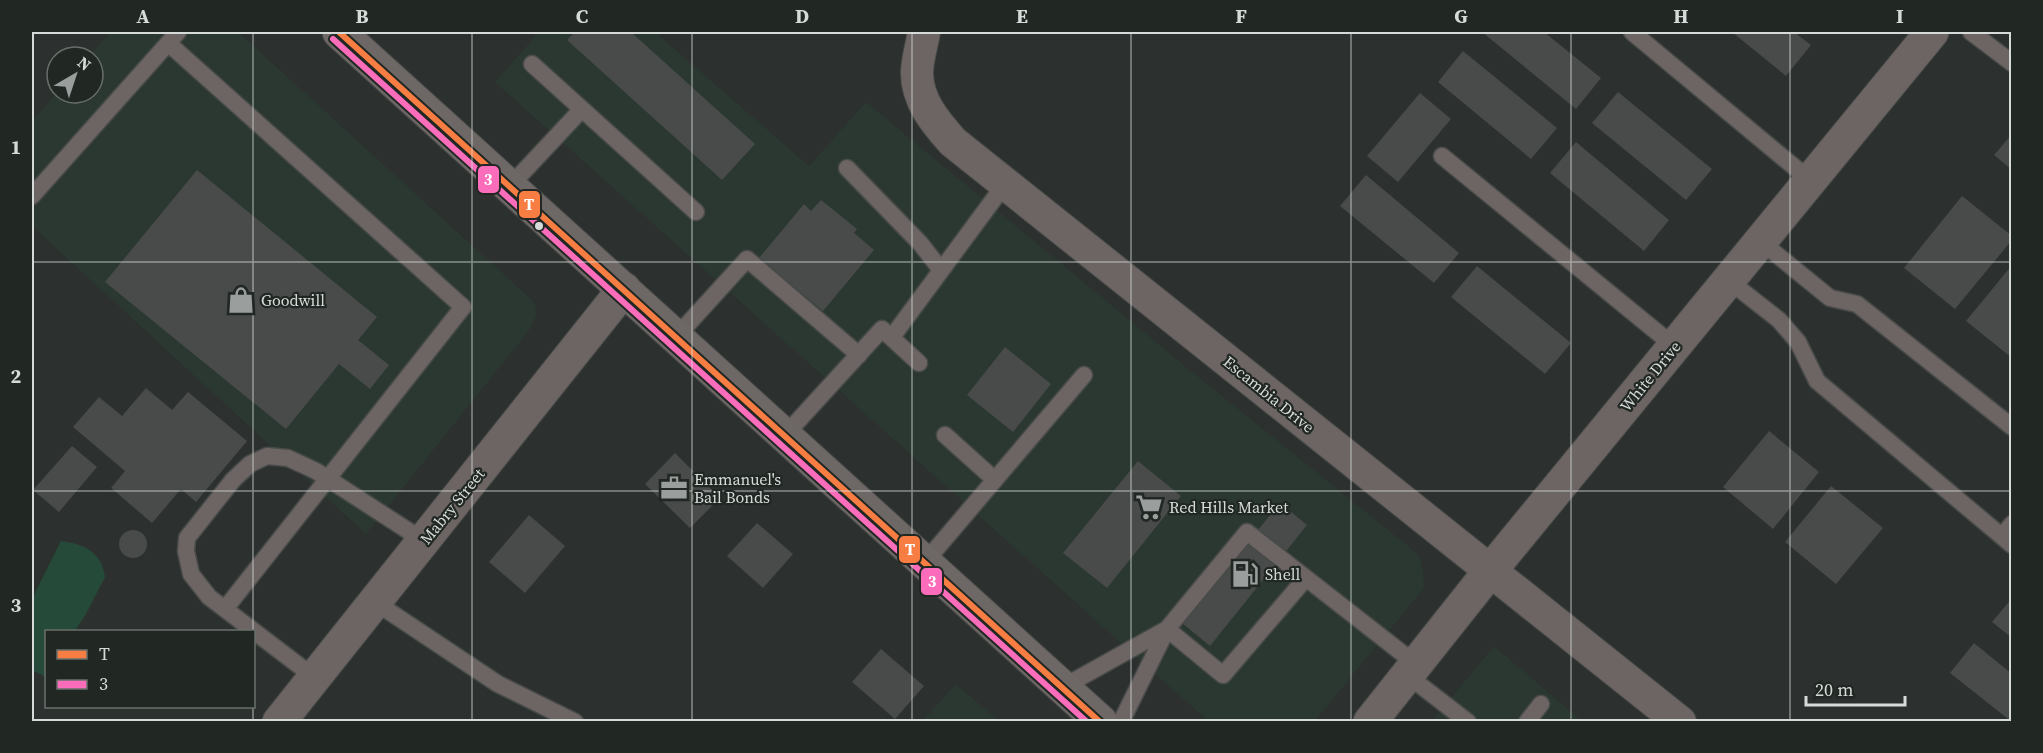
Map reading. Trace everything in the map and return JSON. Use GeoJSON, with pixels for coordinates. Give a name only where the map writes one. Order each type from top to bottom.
{"type":"FeatureCollection","features":[{"type":"Feature","properties":{"kind":"main road"},"geometry":{"type":"LineString","coordinates":[[339,32],[1101,722]]}},
{"type":"Feature","properties":{"kind":"street","name":"Escambia Drive"},"geometry":{"type":"LineString","coordinates":[[924,32],[917,72],[919,87],[931,116],[953,142],[1680,722]]}},
{"type":"Feature","properties":{"kind":"street","name":"White Drive"},"geometry":{"type":"LineString","coordinates":[[1370,722],[1490,571],[1932,32]]}},
{"type":"Feature","properties":{"kind":"street","name":"Mabry Street"},"geometry":{"type":"LineString","coordinates":[[279,722],[624,290]]}},
{"type":"Feature","properties":{"kind":"lane"},"geometry":{"type":"LineString","coordinates":[[1632,32],[1810,180]]}},
{"type":"Feature","properties":{"kind":"lane"},"geometry":{"type":"LineString","coordinates":[[1971,32],[2012,63]]}},
{"type":"Feature","properties":{"kind":"lane"},"geometry":{"type":"LineString","coordinates":[[32,196],[173,37],[463,307],[225,609]]}},
{"type":"Feature","properties":{"kind":"lane"},"geometry":{"type":"LineString","coordinates":[[532,64],[696,212]]}},
{"type":"Feature","properties":{"kind":"lane"},"geometry":{"type":"LineString","coordinates":[[510,186],[582,109]]}},
{"type":"Feature","properties":{"kind":"lane"},"geometry":{"type":"LineString","coordinates":[[1442,156],[1674,346]]}},
{"type":"Feature","properties":{"kind":"lane"},"geometry":{"type":"LineString","coordinates":[[847,168],[920,243],[941,270]]}},
{"type":"Feature","properties":{"kind":"lane"},"geometry":{"type":"LineString","coordinates":[[892,337],[1005,184]]}},
{"type":"Feature","properties":{"kind":"lane"},"geometry":{"type":"LineString","coordinates":[[1760,241],[1830,298],[1857,304],[2012,427]]}},
{"type":"Feature","properties":{"kind":"lane"},"geometry":{"type":"LineString","coordinates":[[676,337],[747,259],[859,355]]}},
{"type":"Feature","properties":{"kind":"lane"},"geometry":{"type":"LineString","coordinates":[[1728,280],[1786,327],[1798,342],[1817,381],[2008,535]]}},
{"type":"Feature","properties":{"kind":"lane"},"geometry":{"type":"LineString","coordinates":[[785,435],[882,328],[919,363]]}},
{"type":"Feature","properties":{"kind":"lane"},"geometry":{"type":"LineString","coordinates":[[925,562],[1084,375]]}},
{"type":"Feature","properties":{"kind":"lane"},"geometry":{"type":"LineString","coordinates":[[945,435],[995,480]]}},
{"type":"Feature","properties":{"kind":"lane"},"geometry":{"type":"LineString","coordinates":[[252,630],[209,597],[191,574],[186,551],[187,538],[233,480],[250,464],[267,456],[288,458],[328,478],[424,541]]}},
{"type":"Feature","properties":{"kind":"lane"},"geometry":{"type":"LineString","coordinates":[[1121,722],[1167,629],[1247,532],[1306,578],[1412,669],[1468,722]]}},
{"type":"Feature","properties":{"kind":"lane"},"geometry":{"type":"LineString","coordinates":[[1167,629],[1223,675],[1306,578]]}},
{"type":"Feature","properties":{"kind":"lane"},"geometry":{"type":"LineString","coordinates":[[375,602],[498,684],[575,722]]}},
{"type":"Feature","properties":{"kind":"lane"},"geometry":{"type":"LineString","coordinates":[[1063,687],[1167,629]]}},
{"type":"Feature","properties":{"kind":"lane"},"geometry":{"type":"LineString","coordinates":[[255,632],[314,677]]}},
{"type":"Feature","properties":{"kind":"lane"},"geometry":{"type":"LineString","coordinates":[[1527,722],[1540,704]]}},
{"type":"Feature","properties":{"kind":"shaded area"},"geometry":{"type":"Polygon","coordinates":[[[111,32],[238,32],[534,302],[537,312],[531,328],[366,534],[32,226],[32,121],[46,105],[105,105],[105,45],[99,45],[111,32]]]}},
{"type":"Feature","properties":{"kind":"shaded area"},"geometry":{"type":"Polygon","coordinates":[[[539,32],[655,32],[809,166],[866,102],[1191,371],[1419,555],[1424,588],[1315,721],[1208,721],[495,82],[539,32]]]}},
{"type":"Feature","properties":{"kind":"shaded area"},"geometry":{"type":"Polygon","coordinates":[[[1494,646],[1582,721],[1431,722],[1494,646]]]}},
{"type":"Feature","properties":{"kind":"shaded area"},"geometry":{"type":"Polygon","coordinates":[[[956,684],[999,721],[922,721],[956,684]]]}},
{"type":"Feature","properties":{"kind":"green space"},"geometry":{"type":"Polygon","coordinates":[[[61,541],[84,547],[96,555],[100,561],[105,577],[76,630],[45,630],[45,676],[32,670],[32,599],[61,541]]]}},
{"type":"Feature","properties":{"kind":"building"},"geometry":{"type":"Polygon","coordinates":[[[575,32],[631,32],[755,144],[722,180],[567,40],[575,32]]]}},
{"type":"Feature","properties":{"kind":"building"},"geometry":{"type":"Polygon","coordinates":[[[1482,32],[1544,32],[1601,78],[1576,109],[1482,32]]]}},
{"type":"Feature","properties":{"kind":"building"},"geometry":{"type":"Polygon","coordinates":[[[1732,32],[1794,32],[1811,45],[1786,76],[1732,32]]]}},
{"type":"Feature","properties":{"kind":"building"},"geometry":{"type":"Polygon","coordinates":[[[1463,51],[1557,128],[1531,159],[1438,82],[1463,51]]]}},
{"type":"Feature","properties":{"kind":"building"},"geometry":{"type":"Polygon","coordinates":[[[1618,92],[1712,169],[1686,200],[1592,123],[1618,92]]]}},
{"type":"Feature","properties":{"kind":"building"},"geometry":{"type":"Polygon","coordinates":[[[1420,93],[1451,119],[1398,182],[1367,156],[1420,93]]]}},
{"type":"Feature","properties":{"kind":"building"},"geometry":{"type":"Polygon","coordinates":[[[2012,134],[2012,170],[1994,155],[2012,134]]]}},
{"type":"Feature","properties":{"kind":"building"},"geometry":{"type":"Polygon","coordinates":[[[1576,142],[1669,220],[1644,251],[1550,173],[1576,142]]]}},
{"type":"Feature","properties":{"kind":"building","name":"Goodwill"},"geometry":{"type":"Polygon","coordinates":[[[197,170],[377,317],[358,340],[389,365],[370,389],[339,364],[286,429],[105,282],[197,170]]]}},
{"type":"Feature","properties":{"kind":"building"},"geometry":{"type":"Polygon","coordinates":[[[1366,175],[1459,253],[1434,283],[1340,206],[1366,175]]]}},
{"type":"Feature","properties":{"kind":"building"},"geometry":{"type":"Polygon","coordinates":[[[1962,196],[2012,236],[2012,240],[1955,309],[1904,268],[1962,196]]]}},
{"type":"Feature","properties":{"kind":"building"},"geometry":{"type":"Polygon","coordinates":[[[821,200],[857,229],[854,233],[874,250],[823,311],[759,258],[804,204],[811,211],[821,200]]]}},
{"type":"Feature","properties":{"kind":"building"},"geometry":{"type":"Polygon","coordinates":[[[2012,265],[2012,358],[1966,321],[2012,265]]]}},
{"type":"Feature","properties":{"kind":"building"},"geometry":{"type":"Polygon","coordinates":[[[1477,266],[1571,343],[1545,374],[1451,297],[1477,266]]]}},
{"type":"Feature","properties":{"kind":"building"},"geometry":{"type":"Polygon","coordinates":[[[1005,347],[1051,384],[1013,432],[967,395],[1005,347]]]}},
{"type":"Feature","properties":{"kind":"building"},"geometry":{"type":"Polygon","coordinates":[[[146,388],[172,410],[188,392],[247,441],[196,502],[181,489],[152,523],[111,488],[125,471],[73,427],[99,397],[122,416],[146,388]]]}},
{"type":"Feature","properties":{"kind":"building"},"geometry":{"type":"Polygon","coordinates":[[[1769,431],[1819,472],[1773,529],[1723,487],[1769,431]]]}},
{"type":"Feature","properties":{"kind":"building"},"geometry":{"type":"Polygon","coordinates":[[[72,446],[97,467],[59,512],[33,490],[72,446]]]}},
{"type":"Feature","properties":{"kind":"building"},"geometry":{"type":"Polygon","coordinates":[[[675,453],[720,498],[690,528],[645,484],[675,453]]]}},
{"type":"Feature","properties":{"kind":"building"},"geometry":{"type":"Polygon","coordinates":[[[1138,461],[1181,496],[1107,588],[1063,553],[1138,461]]]}},
{"type":"Feature","properties":{"kind":"building"},"geometry":{"type":"Polygon","coordinates":[[[1831,486],[1883,528],[1836,584],[1785,542],[1831,486]]]}},
{"type":"Feature","properties":{"kind":"building","name":"Shell"},"geometry":{"type":"Polygon","coordinates":[[[1280,503],[1307,525],[1210,646],[1182,623],[1280,503]]]}},
{"type":"Feature","properties":{"kind":"building"},"geometry":{"type":"Polygon","coordinates":[[[529,515],[565,546],[525,593],[489,562],[529,515]]]}},
{"type":"Feature","properties":{"kind":"building"},"geometry":{"type":"Polygon","coordinates":[[[757,523],[793,554],[763,588],[727,556],[757,523]]]}},
{"type":"Feature","properties":{"kind":"building"},"geometry":{"type":"Polygon","coordinates":[[[133,530],[143,534],[147,544],[143,554],[133,558],[123,554],[119,544],[123,534],[133,530]]]}},
{"type":"Feature","properties":{"kind":"building"},"geometry":{"type":"Polygon","coordinates":[[[2012,598],[2012,638],[1992,622],[2012,598]]]}},
{"type":"Feature","properties":{"kind":"building"},"geometry":{"type":"Polygon","coordinates":[[[1974,643],[2012,674],[2012,722],[1950,673],[1974,643]]]}},
{"type":"Feature","properties":{"kind":"building"},"geometry":{"type":"Polygon","coordinates":[[[881,649],[924,686],[895,719],[852,682],[881,649]]]}},
{"type":"Feature","properties":{"kind":"transit line","name":"T"},"geometry":{"type":"LineString","coordinates":[[339,32],[1100,722]]}},
{"type":"Feature","properties":{"kind":"transit line","name":"3"},"geometry":{"type":"LineString","coordinates":[[333,39],[1087,722]]}},
{"type":"Feature","properties":{"kind":"place","name":"Goodwill"},"geometry":{"type":"Point","coordinates":[241,300]}},
{"type":"Feature","properties":{"kind":"place","name":"Emmanuel's Bail Bonds"},"geometry":{"type":"Point","coordinates":[674,488]}},
{"type":"Feature","properties":{"kind":"place","name":"Red Hills Market"},"geometry":{"type":"Point","coordinates":[1149,507]}},
{"type":"Feature","properties":{"kind":"place","name":"Shell"},"geometry":{"type":"Point","coordinates":[1245,574]}}]}
